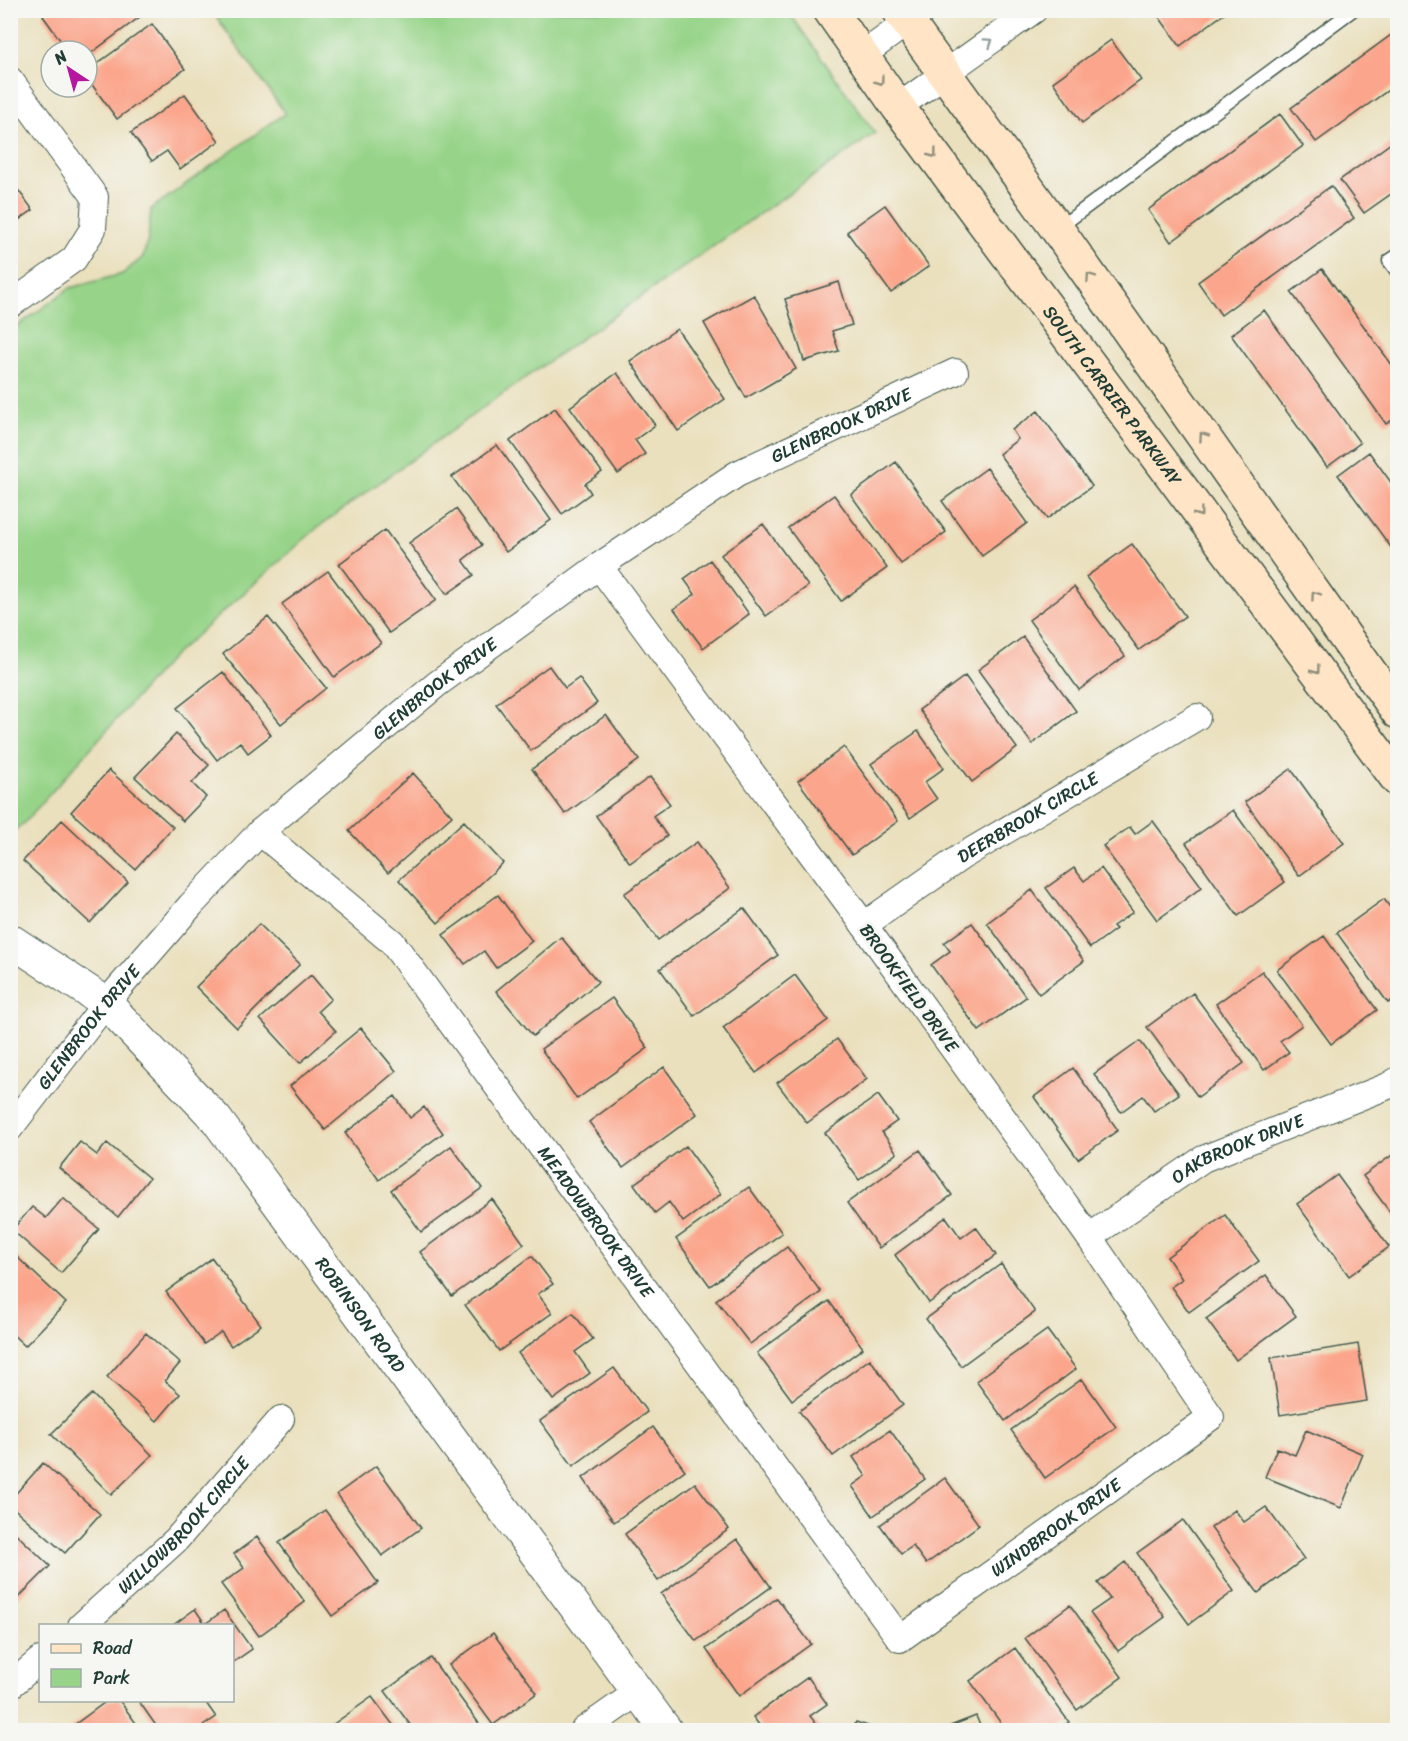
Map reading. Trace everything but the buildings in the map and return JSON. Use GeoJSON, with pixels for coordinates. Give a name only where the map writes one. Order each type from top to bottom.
{"type":"FeatureCollection","features":[{"type":"Feature","properties":{"kind":"main road","name":"SOUTH CARRIER PARKWAY"},"geometry":{"type":"LineString","coordinates":[[830,10],[898,107],[1398,780]]}},
{"type":"Feature","properties":{"kind":"main road"},"geometry":{"type":"LineString","coordinates":[[910,14],[945,74],[1398,712]]}},
{"type":"Feature","properties":{"kind":"street"},"geometry":{"type":"LineString","coordinates":[[898,107],[1034,10]]}},
{"type":"Feature","properties":{"kind":"street"},"geometry":{"type":"LineString","coordinates":[[861,56],[910,14]]}},
{"type":"Feature","properties":{"kind":"street"},"geometry":{"type":"LineString","coordinates":[[10,80],[95,197],[93,229],[74,259],[10,305]]}},
{"type":"Feature","properties":{"kind":"street","name":"GLENBROOK DRIVE"},"geometry":{"type":"LineString","coordinates":[[10,1128],[106,1003],[191,905],[260,832],[437,684],[599,566],[737,474],[955,372]]}},
{"type":"Feature","properties":{"kind":"street","name":"BROOKFIELD DRIVE"},"geometry":{"type":"LineString","coordinates":[[599,566],[864,925],[1089,1237],[1211,1417]]}},
{"type":"Feature","properties":{"kind":"street","name":"DEERBROOK CIRCLE"},"geometry":{"type":"LineString","coordinates":[[864,925],[961,857],[1197,717]]}},
{"type":"Feature","properties":{"kind":"street","name":"MEADOWBROOK DRIVE"},"geometry":{"type":"LineString","coordinates":[[260,832],[392,942],[900,1639]]}},
{"type":"Feature","properties":{"kind":"street","name":"ROBINSON ROAD"},"geometry":{"type":"LineString","coordinates":[[10,940],[106,1003],[216,1119],[666,1731]]}},
{"type":"Feature","properties":{"kind":"street","name":"OAKBROOK DRIVE"},"geometry":{"type":"LineString","coordinates":[[1089,1237],[1203,1159],[1388,1086],[1398,1080]]}},
{"type":"Feature","properties":{"kind":"street","name":"WINDBROOK DRIVE"},"geometry":{"type":"LineString","coordinates":[[900,1639],[1211,1417]]}},
{"type":"Feature","properties":{"kind":"street","name":"WILLOWBROOK CIRCLE"},"geometry":{"type":"LineString","coordinates":[[83,1624],[176,1540],[280,1419]]}},
{"type":"Feature","properties":{"kind":"street"},"geometry":{"type":"LineString","coordinates":[[10,1686],[39,1661]]}},
{"type":"Feature","properties":{"kind":"street"},"geometry":{"type":"LineString","coordinates":[[584,1731],[638,1692]]}},
{"type":"Feature","properties":{"kind":"lane"},"geometry":{"type":"LineString","coordinates":[[1057,229],[1353,10]]}},
{"type":"Feature","properties":{"kind":"lane"},"geometry":{"type":"LineString","coordinates":[[1398,255],[1389,261],[1398,273]]}},
{"type":"Feature","properties":{"kind":"green space"},"geometry":{"type":"Polygon","coordinates":[[[212,11],[788,11],[875,133],[491,402],[317,528],[172,657],[24,823],[11,833],[11,331],[70,288],[122,274],[143,257],[148,239],[151,209],[285,113],[212,11]]]}}]}
